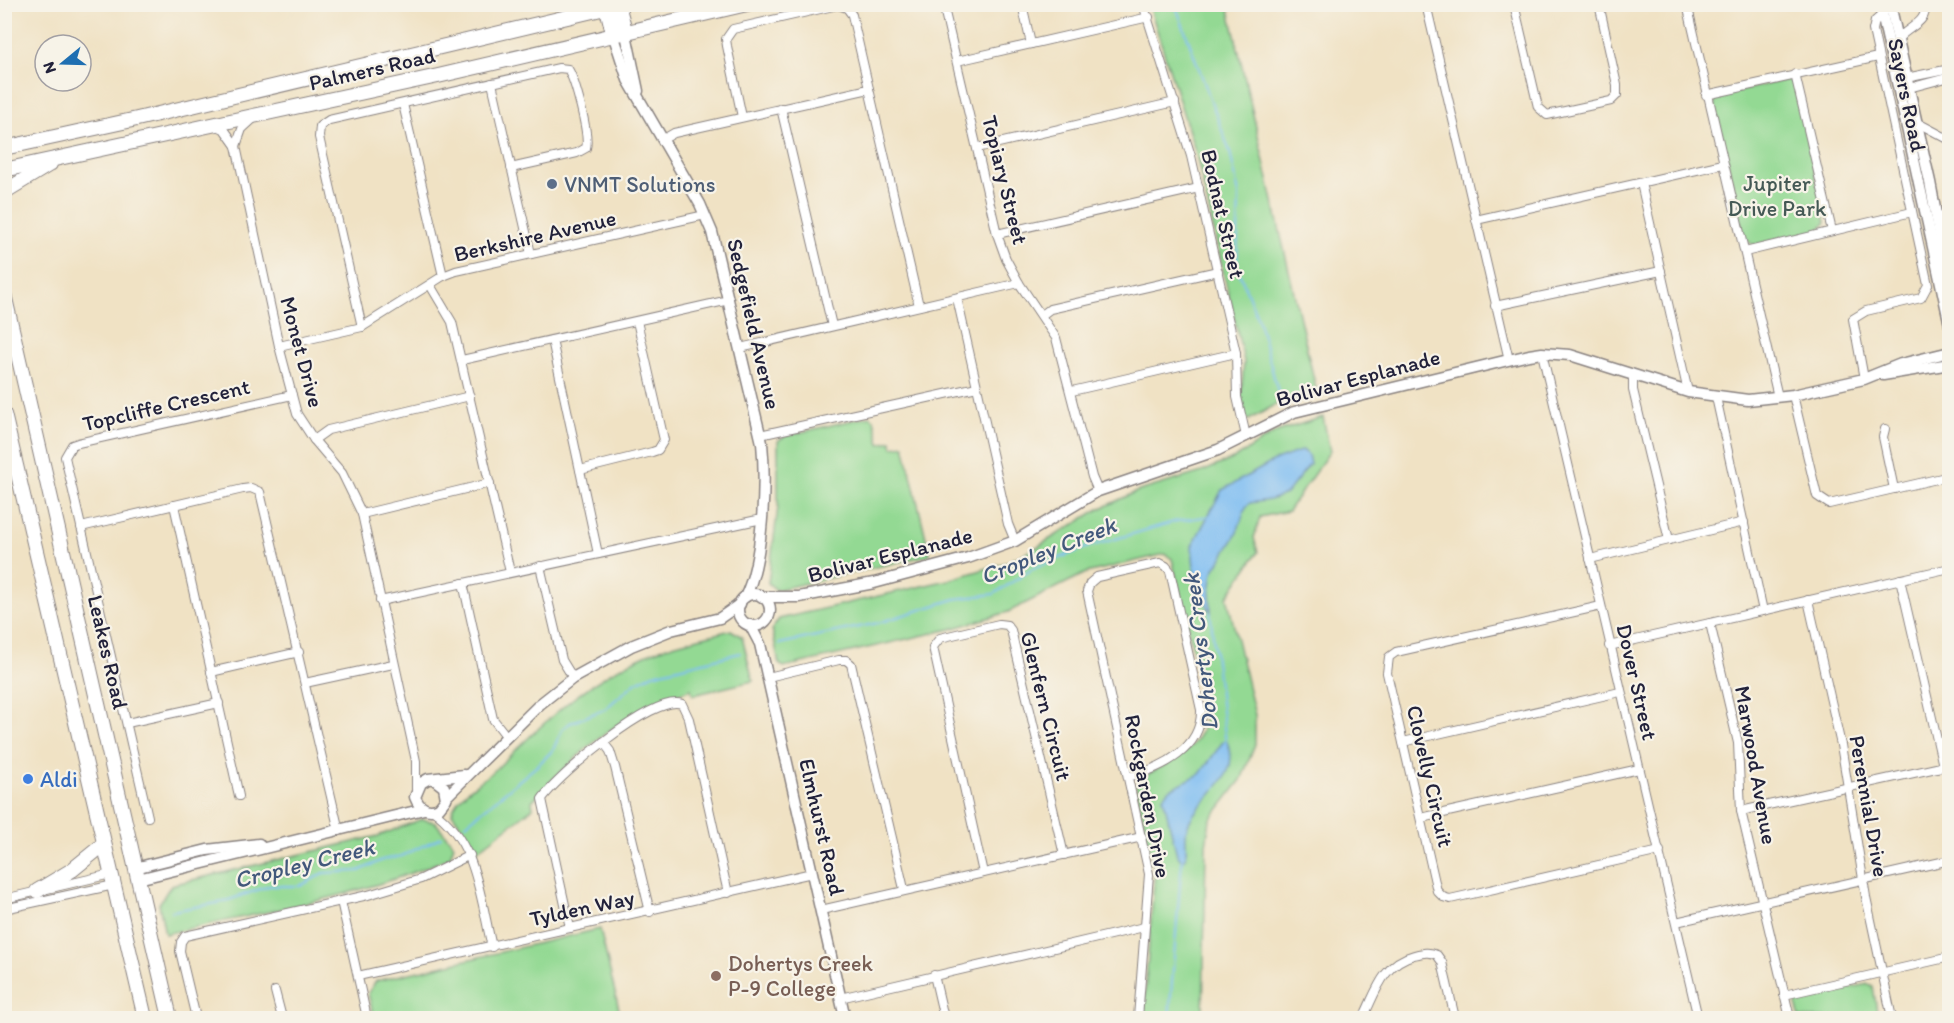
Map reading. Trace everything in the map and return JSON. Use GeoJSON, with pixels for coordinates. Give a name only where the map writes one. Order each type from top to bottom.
{"type":"FeatureCollection","features":[{"type":"Feature","properties":{"kind":"highway","name":"Palmers Road"},"geometry":{"type":"LineString","coordinates":[[4,170],[207,125],[256,117],[747,4]]}},
{"type":"Feature","properties":{"kind":"highway","name":"Palmers Road"},"geometry":{"type":"LineString","coordinates":[[6,147],[137,120],[234,94],[614,6]]}},
{"type":"Feature","properties":{"kind":"highway"},"geometry":{"type":"LineString","coordinates":[[614,6],[620,35]]}},
{"type":"Feature","properties":{"kind":"highway"},"geometry":{"type":"LineString","coordinates":[[4,192],[63,157]]}},
{"type":"Feature","properties":{"kind":"highway","name":"Leakes Road"},"geometry":{"type":"LineString","coordinates":[[4,294],[170,1018]]}},
{"type":"Feature","properties":{"kind":"highway","name":"Leakes Road"},"geometry":{"type":"LineString","coordinates":[[4,414],[145,1018]]}},
{"type":"Feature","properties":{"kind":"highway"},"geometry":{"type":"LineString","coordinates":[[37,891],[72,870],[104,844]]}},
{"type":"Feature","properties":{"kind":"highway"},"geometry":{"type":"LineString","coordinates":[[112,879],[137,873]]}},
{"type":"Feature","properties":{"kind":"street","name":"Topiary Street"},"geometry":{"type":"LineString","coordinates":[[943,4],[997,234],[1006,259],[1019,283],[1056,338],[1072,392],[1092,477],[1098,491]]}},
{"type":"Feature","properties":{"kind":"street"},"geometry":{"type":"LineString","coordinates":[[1022,4],[1030,44]]}},
{"type":"Feature","properties":{"kind":"street","name":"Bodnat Street"},"geometry":{"type":"LineString","coordinates":[[1143,4],[1175,102],[1199,188],[1236,354],[1237,397],[1246,436]]}},
{"type":"Feature","properties":{"kind":"street"},"geometry":{"type":"LineString","coordinates":[[1426,4],[1509,360]]}},
{"type":"Feature","properties":{"kind":"street"},"geometry":{"type":"LineString","coordinates":[[1514,4],[1537,105],[1541,112],[1547,115],[1611,101],[1617,95],[1618,88],[1599,4]]}},
{"type":"Feature","properties":{"kind":"street"},"geometry":{"type":"LineString","coordinates":[[1712,4],[1688,7],[1706,95],[1778,397]]}},
{"type":"Feature","properties":{"kind":"street","name":"Sayers Road"},"geometry":{"type":"LineString","coordinates":[[1890,4],[1899,38],[1903,83],[1946,285]]}},
{"type":"Feature","properties":{"kind":"street","name":"Sayers Road"},"geometry":{"type":"LineString","coordinates":[[1899,38],[1922,19],[1926,13],[1925,4]]}},
{"type":"Feature","properties":{"kind":"street"},"geometry":{"type":"LineString","coordinates":[[742,117],[726,39],[733,29],[838,5],[849,6],[919,306]]}},
{"type":"Feature","properties":{"kind":"street","name":"Sayers Road"},"geometry":{"type":"LineString","coordinates":[[1864,379],[1852,320],[1866,311],[1919,299],[1926,293],[1927,278],[1873,30],[1881,9]]}},
{"type":"Feature","properties":{"kind":"street","name":"Sayers Road"},"geometry":{"type":"LineString","coordinates":[[1881,9],[1916,122],[1930,182],[1950,325]]}},
{"type":"Feature","properties":{"kind":"street"},"geometry":{"type":"LineString","coordinates":[[957,61],[1149,17]]}},
{"type":"Feature","properties":{"kind":"street","name":"Sedgefield Avenue"},"geometry":{"type":"LineString","coordinates":[[620,35],[626,73],[705,215],[729,300],[760,435],[764,465],[762,519],[754,574],[742,600]]}},
{"type":"Feature","properties":{"kind":"street"},"geometry":{"type":"LineString","coordinates":[[1706,95],[1878,57]]}},
{"type":"Feature","properties":{"kind":"street"},"geometry":{"type":"LineString","coordinates":[[362,327],[319,136],[320,126],[329,120],[559,68],[568,69],[573,78],[588,142],[581,151],[511,168]]}},
{"type":"Feature","properties":{"kind":"street"},"geometry":{"type":"LineString","coordinates":[[1903,83],[1950,69]]}},
{"type":"Feature","properties":{"kind":"street"},"geometry":{"type":"LineString","coordinates":[[1795,74],[1832,231]]}},
{"type":"Feature","properties":{"kind":"street"},"geometry":{"type":"LineString","coordinates":[[1903,83],[1950,77]]}},
{"type":"Feature","properties":{"kind":"street"},"geometry":{"type":"LineString","coordinates":[[492,83],[531,254]]}},
{"type":"Feature","properties":{"kind":"street"},"geometry":{"type":"LineString","coordinates":[[662,140],[674,133],[869,89]]}},
{"type":"Feature","properties":{"kind":"street"},"geometry":{"type":"LineString","coordinates":[[977,148],[1175,102]]}},
{"type":"Feature","properties":{"kind":"street"},"geometry":{"type":"LineString","coordinates":[[403,104],[443,276]]}},
{"type":"Feature","properties":{"kind":"street"},"geometry":{"type":"LineString","coordinates":[[781,108],[832,326]]}},
{"type":"Feature","properties":{"kind":"street"},"geometry":{"type":"LineString","coordinates":[[236,146],[242,129],[256,117]]}},
{"type":"Feature","properties":{"kind":"street","name":"Sayers Road"},"geometry":{"type":"LineString","coordinates":[[1916,122],[1950,140]]}},
{"type":"Feature","properties":{"kind":"street"},"geometry":{"type":"LineString","coordinates":[[207,125],[224,129],[236,146]]}},
{"type":"Feature","properties":{"kind":"street","name":"Monet Drive"},"geometry":{"type":"LineString","coordinates":[[236,146],[279,346],[297,414],[314,440],[342,473],[362,514],[416,761],[416,790]]}},
{"type":"Feature","properties":{"kind":"street"},"geometry":{"type":"LineString","coordinates":[[1476,220],[1723,164]]}},
{"type":"Feature","properties":{"kind":"street"},"geometry":{"type":"LineString","coordinates":[[1641,183],[1688,392]]}},
{"type":"Feature","properties":{"kind":"street"},"geometry":{"type":"LineString","coordinates":[[997,234],[1199,188]]}},
{"type":"Feature","properties":{"kind":"street"},"geometry":{"type":"LineString","coordinates":[[1745,252],[1912,212]]}},
{"type":"Feature","properties":{"kind":"street","name":"Berkshire Avenue"},"geometry":{"type":"LineString","coordinates":[[279,346],[362,327],[443,276],[705,215]]}},
{"type":"Feature","properties":{"kind":"street"},"geometry":{"type":"LineString","coordinates":[[1042,315],[1050,309],[1218,271]]}},
{"type":"Feature","properties":{"kind":"street"},"geometry":{"type":"LineString","coordinates":[[1495,306],[1661,271]]}},
{"type":"Feature","properties":{"kind":"street"},"geometry":{"type":"LineString","coordinates":[[1927,278],[1946,285]]}},
{"type":"Feature","properties":{"kind":"street"},"geometry":{"type":"LineString","coordinates":[[740,348],[1019,283]]}},
{"type":"Feature","properties":{"kind":"street"},"geometry":{"type":"LineString","coordinates":[[430,285],[452,322],[510,572]]}},
{"type":"Feature","properties":{"kind":"street"},"geometry":{"type":"LineString","coordinates":[[957,298],[1008,524],[1015,541]]}},
{"type":"Feature","properties":{"kind":"street"},"geometry":{"type":"LineString","coordinates":[[462,360],[729,300]]}},
{"type":"Feature","properties":{"kind":"street"},"geometry":{"type":"LineString","coordinates":[[580,470],[658,450],[664,440],[637,321]]}},
{"type":"Feature","properties":{"kind":"street"},"geometry":{"type":"LineString","coordinates":[[552,340],[598,554]]}},
{"type":"Feature","properties":{"kind":"street","name":"Bolivar Esplanade"},"geometry":{"type":"LineString","coordinates":[[762,596],[799,597],[920,572],[1015,541],[1098,491],[1218,450],[1278,418],[1307,408],[1542,353],[1570,355],[1688,392],[1736,399],[1793,395],[1880,375],[1902,364],[1950,352]]}},
{"type":"Feature","properties":{"kind":"street","name":"Dover Street"},"geometry":{"type":"LineString","coordinates":[[1542,353],[1698,1018]]}},
{"type":"Feature","properties":{"kind":"street"},"geometry":{"type":"LineString","coordinates":[[1072,392],[1236,354]]}},
{"type":"Feature","properties":{"kind":"street","name":"Bolivar Esplanade"},"geometry":{"type":"LineString","coordinates":[[1880,375],[1893,375],[1950,364]]}},
{"type":"Feature","properties":{"kind":"street"},"geometry":{"type":"LineString","coordinates":[[1633,375],[1634,390],[1669,540]]}},
{"type":"Feature","properties":{"kind":"street"},"geometry":{"type":"LineString","coordinates":[[760,435],[977,387]]}},
{"type":"Feature","properties":{"kind":"street","name":"Topcliffe Crescent"},"geometry":{"type":"LineString","coordinates":[[148,817],[65,457],[72,445],[292,395]]}},
{"type":"Feature","properties":{"kind":"street"},"geometry":{"type":"LineString","coordinates":[[1793,395],[1819,500],[1829,504],[1950,476]]}},
{"type":"Feature","properties":{"kind":"street"},"geometry":{"type":"LineString","coordinates":[[314,440],[328,430],[470,396]]}},
{"type":"Feature","properties":{"kind":"street"},"geometry":{"type":"LineString","coordinates":[[1716,397],[1763,611]]}},
{"type":"Feature","properties":{"kind":"street"},"geometry":{"type":"LineString","coordinates":[[1885,429],[1883,436],[1894,489]]}},
{"type":"Feature","properties":{"kind":"street"},"geometry":{"type":"LineString","coordinates":[[362,514],[490,483]]}},
{"type":"Feature","properties":{"kind":"street"},"geometry":{"type":"LineString","coordinates":[[81,527],[243,489],[257,489],[262,496],[339,831]]}},
{"type":"Feature","properties":{"kind":"street"},"geometry":{"type":"LineString","coordinates":[[174,506],[239,796]]}},
{"type":"Feature","properties":{"kind":"street"},"geometry":{"type":"LineString","coordinates":[[380,601],[762,519]]}},
{"type":"Feature","properties":{"kind":"street"},"geometry":{"type":"LineString","coordinates":[[1590,559],[1744,522]]}},
{"type":"Feature","properties":{"kind":"street","name":"Rockgarden Drive"},"geometry":{"type":"LineString","coordinates":[[1128,777],[1142,773],[1174,756],[1193,742],[1201,725],[1202,710],[1166,566],[1156,563],[1097,577],[1090,583],[1088,594],[1149,874],[1138,1018]]}},
{"type":"Feature","properties":{"kind":"street"},"geometry":{"type":"LineString","coordinates":[[540,566],[562,660],[573,678]]}},
{"type":"Feature","properties":{"kind":"street"},"geometry":{"type":"LineString","coordinates":[[1609,646],[1950,568]]}},
{"type":"Feature","properties":{"kind":"street","name":"Sedgefield Avenue"},"geometry":{"type":"LineString","coordinates":[[754,574],[762,596]]}},
{"type":"Feature","properties":{"kind":"street"},"geometry":{"type":"LineString","coordinates":[[1741,811],[1946,765],[1900,579]]}},
{"type":"Feature","properties":{"kind":"street"},"geometry":{"type":"LineString","coordinates":[[463,583],[493,719],[507,737]]}},
{"type":"Feature","properties":{"kind":"street"},"geometry":{"type":"LineString","coordinates":[[137,873],[207,850],[301,840],[395,814],[428,810],[445,800],[467,774],[540,705],[573,678],[631,646],[671,630],[720,618],[759,625],[766,620],[769,606],[762,596],[742,600],[720,618]]}},
{"type":"Feature","properties":{"kind":"street","name":"Bolivar Esplanade"},"geometry":{"type":"LineString","coordinates":[[766,620],[775,610],[799,597]]}},
{"type":"Feature","properties":{"kind":"street"},"geometry":{"type":"LineString","coordinates":[[742,600],[738,612],[747,623]]}},
{"type":"Feature","properties":{"kind":"street","name":"Perennial Drive"},"geometry":{"type":"LineString","coordinates":[[1808,600],[1850,787],[1863,880],[1892,1018]]}},
{"type":"Feature","properties":{"kind":"street","name":"Clovelly Circuit"},"geometry":{"type":"LineString","coordinates":[[1601,606],[1392,654],[1386,667],[1437,891],[1447,898],[1660,852]]}},
{"type":"Feature","properties":{"kind":"street","name":"Elmhurst Road"},"geometry":{"type":"LineString","coordinates":[[760,644],[766,620]]}},
{"type":"Feature","properties":{"kind":"street","name":"Elmhurst Road"},"geometry":{"type":"LineString","coordinates":[[747,623],[760,644],[845,1018]]}},
{"type":"Feature","properties":{"kind":"street","name":"Marwood Avenue"},"geometry":{"type":"LineString","coordinates":[[1710,623],[1738,743],[1741,811],[1790,1018]]}},
{"type":"Feature","properties":{"kind":"street","name":"Glenfern Circuit"},"geometry":{"type":"LineString","coordinates":[[983,873],[933,647],[940,638],[999,624],[1007,625],[1011,630],[1064,855]]}},
{"type":"Feature","properties":{"kind":"street"},"geometry":{"type":"LineString","coordinates":[[211,672],[299,652]]}},
{"type":"Feature","properties":{"kind":"street"},"geometry":{"type":"LineString","coordinates":[[768,677],[839,660],[846,660],[851,664],[904,889]]}},
{"type":"Feature","properties":{"kind":"street"},"geometry":{"type":"LineString","coordinates":[[306,683],[393,664]]}},
{"type":"Feature","properties":{"kind":"street"},"geometry":{"type":"LineString","coordinates":[[1403,742],[1620,692]]}},
{"type":"Feature","properties":{"kind":"street"},"geometry":{"type":"LineString","coordinates":[[570,928],[542,799],[603,742],[657,708],[676,702],[682,704],[689,719],[728,893]]}},
{"type":"Feature","properties":{"kind":"street"},"geometry":{"type":"LineString","coordinates":[[127,723],[219,703]]}},
{"type":"Feature","properties":{"kind":"street"},"geometry":{"type":"LineString","coordinates":[[603,742],[615,766],[650,912]]}},
{"type":"Feature","properties":{"kind":"street","name":"Monet Drive"},"geometry":{"type":"LineString","coordinates":[[416,761],[434,779]]}},
{"type":"Feature","properties":{"kind":"street"},"geometry":{"type":"LineString","coordinates":[[1421,818],[1639,769]]}},
{"type":"Feature","properties":{"kind":"street"},"geometry":{"type":"LineString","coordinates":[[395,814],[421,783],[467,774]]}},
{"type":"Feature","properties":{"kind":"street"},"geometry":{"type":"LineString","coordinates":[[434,779],[444,787],[449,823],[470,855],[492,946]]}},
{"type":"Feature","properties":{"kind":"street"},"geometry":{"type":"LineString","coordinates":[[416,790],[416,801],[449,823]]}},
{"type":"Feature","properties":{"kind":"street"},"geometry":{"type":"LineString","coordinates":[[821,910],[904,889],[1142,837]]}},
{"type":"Feature","properties":{"kind":"street"},"geometry":{"type":"LineString","coordinates":[[196,1018],[180,951],[181,942],[185,936],[341,901],[421,879],[470,855]]}},
{"type":"Feature","properties":{"kind":"street"},"geometry":{"type":"LineString","coordinates":[[1676,922],[1950,860]]}},
{"type":"Feature","properties":{"kind":"street","name":"Tylden Way"},"geometry":{"type":"LineString","coordinates":[[358,976],[650,912],[812,873]]}},
{"type":"Feature","properties":{"kind":"street"},"geometry":{"type":"LineString","coordinates":[[4,899],[37,891],[112,879]]}},
{"type":"Feature","properties":{"kind":"street"},"geometry":{"type":"LineString","coordinates":[[4,909],[112,879]]}},
{"type":"Feature","properties":{"kind":"street"},"geometry":{"type":"LineString","coordinates":[[341,901],[367,1018]]}},
{"type":"Feature","properties":{"kind":"street"},"geometry":{"type":"LineString","coordinates":[[840,998],[1144,927]]}},
{"type":"Feature","properties":{"kind":"street"},"geometry":{"type":"LineString","coordinates":[[1364,1018],[1387,970],[1393,964],[1427,952],[1437,955],[1442,962],[1455,1018]]}},
{"type":"Feature","properties":{"kind":"street"},"geometry":{"type":"LineString","coordinates":[[1784,995],[1950,957]]}},
{"type":"Feature","properties":{"kind":"street"},"geometry":{"type":"LineString","coordinates":[[934,975],[944,1018]]}},
{"type":"Feature","properties":{"kind":"street"},"geometry":{"type":"LineString","coordinates":[[275,991],[282,1018]]}},
{"type":"Feature","properties":{"kind":"green space"},"geometry":{"type":"Polygon","coordinates":[[[1149,5],[1228,5],[1317,393],[1277,404],[1249,420],[1246,419],[1241,398],[1244,361],[1196,154],[1149,5]]]}},
{"type":"Feature","properties":{"kind":"green space","name":"Jupiter Drive Park"},"geometry":{"type":"Polygon","coordinates":[[[1789,79],[1795,85],[1826,222],[1818,231],[1753,245],[1744,238],[1714,100],[1718,96],[1789,79]]]}},
{"type":"Feature","properties":{"kind":"green space"},"geometry":{"type":"Polygon","coordinates":[[[870,416],[874,419],[880,444],[891,441],[893,447],[904,445],[930,555],[776,590],[768,583],[778,507],[778,441],[785,436],[870,416]]]}},
{"type":"Feature","properties":{"kind":"green space"},"geometry":{"type":"Polygon","coordinates":[[[1323,417],[1330,451],[1288,511],[1260,517],[1254,538],[1258,552],[1227,597],[1255,715],[1255,745],[1241,780],[1210,820],[1206,845],[1203,1018],[1143,1018],[1155,871],[1136,785],[1139,779],[1175,759],[1194,743],[1205,721],[1206,706],[1172,559],[1165,554],[1086,573],[1008,612],[951,629],[784,667],[779,664],[772,629],[779,619],[948,580],[1005,563],[1032,550],[1099,509],[1136,492],[1202,472],[1235,458],[1276,432],[1323,417]]]}},
{"type":"Feature","properties":{"kind":"green space"},"geometry":{"type":"Polygon","coordinates":[[[731,630],[742,637],[753,681],[693,695],[691,689],[623,721],[604,734],[569,765],[532,801],[533,808],[478,850],[452,813],[455,806],[464,794],[496,769],[550,718],[586,689],[628,663],[662,648],[731,630]]]}},
{"type":"Feature","properties":{"kind":"green space"},"geometry":{"type":"Polygon","coordinates":[[[422,819],[435,822],[454,845],[450,857],[346,894],[165,934],[159,904],[171,885],[378,836],[422,819]]]}},
{"type":"Feature","properties":{"kind":"green space"},"geometry":{"type":"Polygon","coordinates":[[[600,929],[621,1018],[374,1018],[368,993],[376,981],[600,929]]]}},
{"type":"Feature","properties":{"kind":"green space"},"geometry":{"type":"Polygon","coordinates":[[[1868,984],[1873,986],[1878,1018],[1800,1018],[1796,1004],[1799,999],[1868,984]]]}},
{"type":"Feature","properties":{"kind":"water"},"geometry":{"type":"Polygon","coordinates":[[[1303,450],[1308,455],[1310,464],[1286,494],[1270,500],[1250,503],[1246,507],[1236,535],[1213,572],[1210,592],[1211,614],[1195,578],[1192,546],[1222,490],[1276,460],[1303,450]]]}},
{"type":"Feature","properties":{"kind":"water"},"geometry":{"type":"Polygon","coordinates":[[[1226,740],[1231,753],[1226,776],[1201,805],[1188,825],[1186,857],[1182,861],[1177,855],[1163,797],[1168,790],[1200,774],[1226,740]]]}},
{"type":"Feature","properties":{"kind":"waterway","name":"Dohertys Creek"},"geometry":{"type":"LineString","coordinates":[[1175,4],[1230,152],[1239,194],[1237,267],[1259,322],[1280,399]]}},
{"type":"Feature","properties":{"kind":"waterway","name":"Cropley Creek"},"geometry":{"type":"LineString","coordinates":[[779,644],[878,623],[955,599],[994,594],[1034,568],[1088,547],[1177,521],[1210,516]]}},
{"type":"Feature","properties":{"kind":"waterway","name":"Dohertys Creek"},"geometry":{"type":"LineString","coordinates":[[1210,612],[1226,743]]}},
{"type":"Feature","properties":{"kind":"waterway","name":"Cropley Creek"},"geometry":{"type":"LineString","coordinates":[[466,824],[538,765],[553,750],[563,728],[570,723],[605,709],[636,682],[653,674],[740,653]]}},
{"type":"Feature","properties":{"kind":"waterway","name":"Cropley Creek"},"geometry":{"type":"LineString","coordinates":[[172,911],[223,902],[269,886],[300,886],[324,873],[359,871],[382,860],[402,856],[441,837]]}},
{"type":"Feature","properties":{"kind":"waterway","name":"Dohertys Creek"},"geometry":{"type":"LineString","coordinates":[[1169,1018],[1182,860]]}},
{"type":"Feature","properties":{"kind":"place","name":"VNMT Solutions"},"geometry":{"type":"Point","coordinates":[552,184]}},
{"type":"Feature","properties":{"kind":"place","name":"Aldi"},"geometry":{"type":"Point","coordinates":[28,779]}},
{"type":"Feature","properties":{"kind":"place","name":"Dohertys Creek P-9 College"},"geometry":{"type":"Point","coordinates":[716,976]}}]}
